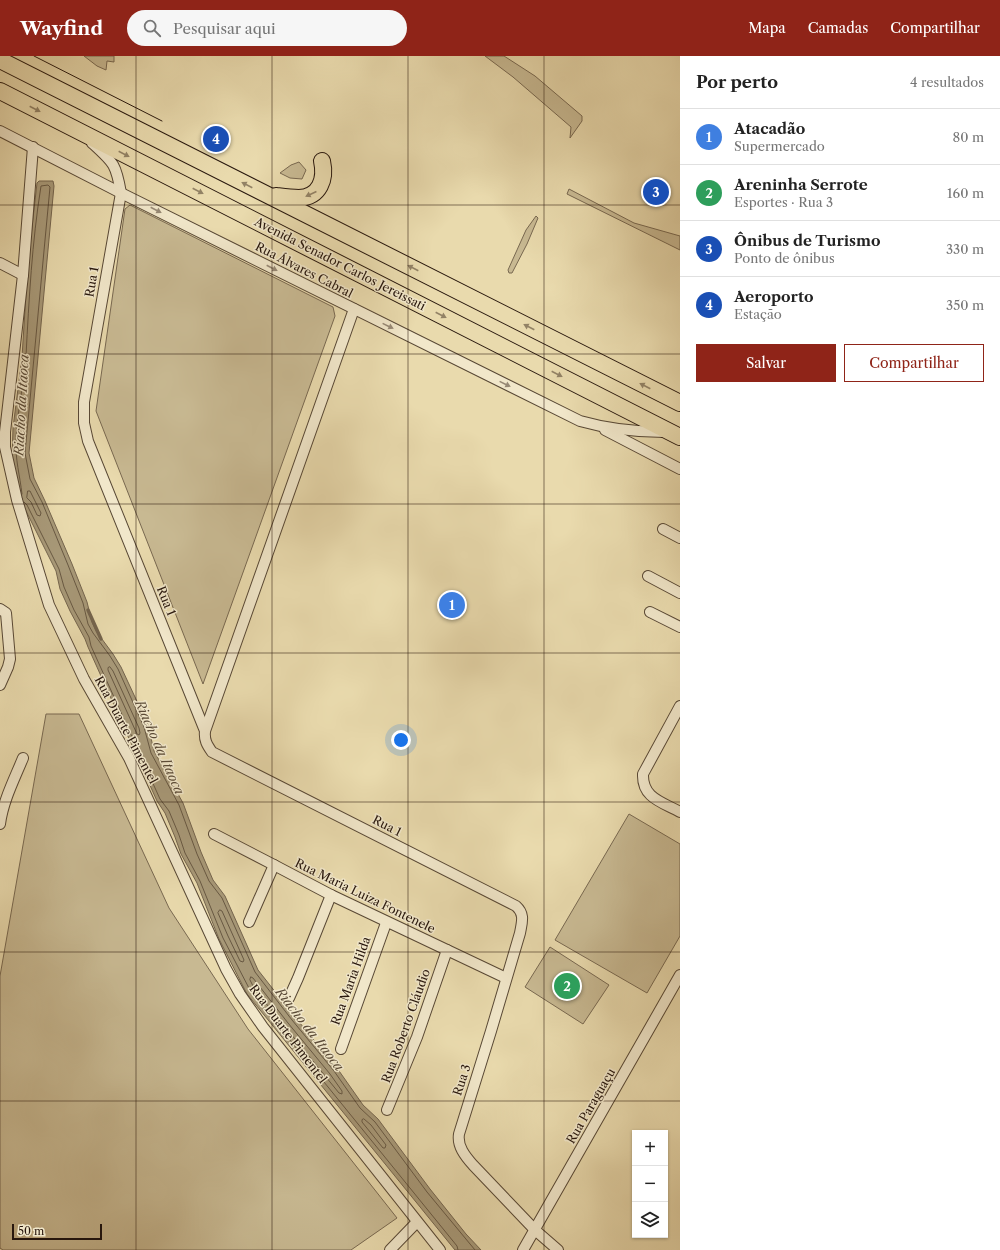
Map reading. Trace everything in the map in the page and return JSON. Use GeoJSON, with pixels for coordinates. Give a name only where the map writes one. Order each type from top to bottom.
{"type":"FeatureCollection","features":[{"type":"Feature","properties":{"kind":"main road"},"geometry":{"type":"LineString","coordinates":[[0,60],[680,403]]}},
{"type":"Feature","properties":{"kind":"main road","name":"Avenida Senador Carlos Jereissati"},"geometry":{"type":"LineString","coordinates":[[0,91],[675,434]]}},
{"type":"Feature","properties":{"kind":"main road"},"geometry":{"type":"LineString","coordinates":[[268,196],[300,198],[313,194],[319,189],[323,177],[324,172],[322,161]]}},
{"type":"Feature","properties":{"kind":"street","name":"Rua 1"},"geometry":{"type":"LineString","coordinates":[[77,130],[110,160],[118,174],[121,193],[84,402],[84,423],[88,441],[205,732],[204,739],[212,752],[516,906],[522,913]]}},
{"type":"Feature","properties":{"kind":"street","name":"Rua Álvares Cabral"},"geometry":{"type":"LineString","coordinates":[[0,131],[580,422],[640,432],[675,434]]}},
{"type":"Feature","properties":{"kind":"street","name":"Rua Duarte Pimentel"},"geometry":{"type":"LineString","coordinates":[[32,148],[23,275],[2,431],[17,500],[49,605],[84,679],[129,758],[226,969],[240,994],[263,1027],[440,1250]]}},
{"type":"Feature","properties":{"kind":"street"},"geometry":{"type":"LineString","coordinates":[[0,263],[23,275]]}},
{"type":"Feature","properties":{"kind":"street"},"geometry":{"type":"LineString","coordinates":[[205,732],[354,309]]}},
{"type":"Feature","properties":{"kind":"street","name":"Rua Álvares Cabral"},"geometry":{"type":"LineString","coordinates":[[598,426],[680,469]]}},
{"type":"Feature","properties":{"kind":"street"},"geometry":{"type":"LineString","coordinates":[[663,529],[680,538]]}},
{"type":"Feature","properties":{"kind":"street"},"geometry":{"type":"LineString","coordinates":[[648,576],[680,593]]}},
{"type":"Feature","properties":{"kind":"street"},"geometry":{"type":"LineString","coordinates":[[0,685],[10,659],[3,611]]}},
{"type":"Feature","properties":{"kind":"street"},"geometry":{"type":"LineString","coordinates":[[650,612],[680,626]]}},
{"type":"Feature","properties":{"kind":"street"},"geometry":{"type":"LineString","coordinates":[[680,706],[644,774],[644,786],[647,792],[680,812]]}},
{"type":"Feature","properties":{"kind":"street"},"geometry":{"type":"LineString","coordinates":[[0,824],[7,794],[23,758]]}},
{"type":"Feature","properties":{"kind":"street","name":"Rua Maria Luiza Fontenele"},"geometry":{"type":"LineString","coordinates":[[214,834],[274,864],[331,896],[506,978]]}},
{"type":"Feature","properties":{"kind":"street"},"geometry":{"type":"LineString","coordinates":[[249,922],[274,864]]}},
{"type":"Feature","properties":{"kind":"street"},"geometry":{"type":"LineString","coordinates":[[289,998],[331,896]]}},
{"type":"Feature","properties":{"kind":"street","name":"Rua 3"},"geometry":{"type":"LineString","coordinates":[[522,913],[520,933],[458,1140],[465,1156],[535,1230],[558,1250]]}},
{"type":"Feature","properties":{"kind":"street","name":"Rua Maria Hilda"},"geometry":{"type":"LineString","coordinates":[[341,1049],[386,923]]}},
{"type":"Feature","properties":{"kind":"street","name":"Rua Roberto Cláudio"},"geometry":{"type":"LineString","coordinates":[[388,1110],[418,1037],[447,950]]}},
{"type":"Feature","properties":{"kind":"street","name":"Rua Paraguaçu"},"geometry":{"type":"LineString","coordinates":[[523,1250],[680,975]]}},
{"type":"Feature","properties":{"kind":"street"},"geometry":{"type":"LineString","coordinates":[[390,1250],[418,1222]]}},
{"type":"Feature","properties":{"kind":"shaded area"},"geometry":{"type":"Polygon","coordinates":[[[84,56],[114,56],[114,62],[107,61],[106,70],[97,66],[84,56]]]}},
{"type":"Feature","properties":{"kind":"shaded area"},"geometry":{"type":"Polygon","coordinates":[[[485,56],[504,56],[535,76],[582,116],[582,121],[570,138],[571,127],[513,77],[485,56]]]}},
{"type":"Feature","properties":{"kind":"shaded area"},"geometry":{"type":"Polygon","coordinates":[[[299,162],[306,170],[302,179],[290,178],[280,173],[291,165],[299,162]]]}},
{"type":"Feature","properties":{"kind":"shaded area"},"geometry":{"type":"Polygon","coordinates":[[[569,189],[634,223],[680,236],[680,250],[567,194],[569,189]]]}},
{"type":"Feature","properties":{"kind":"shaded area"},"geometry":{"type":"Polygon","coordinates":[[[130,205],[333,307],[335,316],[203,684],[96,411],[125,209],[130,205]]]}},
{"type":"Feature","properties":{"kind":"shaded area"},"geometry":{"type":"Polygon","coordinates":[[[536,216],[538,218],[527,244],[512,273],[509,273],[508,270],[526,230],[536,216]]]}},
{"type":"Feature","properties":{"kind":"shaded area"},"geometry":{"type":"Polygon","coordinates":[[[46,714],[79,714],[169,908],[248,1029],[397,1218],[351,1250],[3,1250],[0,1248],[0,976],[46,714]]]}},
{"type":"Feature","properties":{"kind":"shaded area"},"geometry":{"type":"Polygon","coordinates":[[[629,814],[680,844],[680,936],[647,993],[555,940],[629,814]]]}},
{"type":"Feature","properties":{"kind":"shaded area"},"geometry":{"type":"Polygon","coordinates":[[[550,947],[609,985],[583,1024],[525,987],[550,947]]]}},
{"type":"Feature","properties":{"kind":"water"},"geometry":{"type":"Polygon","coordinates":[[[39,181],[53,181],[54,186],[29,453],[34,478],[72,564],[87,602],[92,622],[96,631],[121,667],[148,725],[154,751],[183,803],[213,880],[225,896],[258,970],[337,1068],[363,1105],[378,1119],[430,1189],[466,1234],[481,1250],[455,1250],[247,994],[219,939],[197,883],[181,854],[165,813],[157,801],[85,639],[60,589],[56,571],[24,507],[12,461],[13,428],[22,357],[28,263],[37,183],[39,181]]]}},
{"type":"Feature","properties":{"kind":"waterway","name":"Riacho da Itaoca"},"geometry":{"type":"LineString","coordinates":[[88,610],[101,639]]}},
{"type":"Feature","properties":{"kind":"tram line"},"geometry":{"type":"LineString","coordinates":[[34,56],[162,121]]}},
{"type":"Feature","properties":{"kind":"place","name":"Aeroporto"},"geometry":{"type":"Point","coordinates":[216,139]}},
{"type":"Feature","properties":{"kind":"place","name":"Ônibus de Turismo"},"geometry":{"type":"Point","coordinates":[656,192]}},
{"type":"Feature","properties":{"kind":"place","name":"Atacadão"},"geometry":{"type":"Point","coordinates":[452,605]}},
{"type":"Feature","properties":{"kind":"place","name":"Areninha Serrote"},"geometry":{"type":"Point","coordinates":[567,986]}}]}
